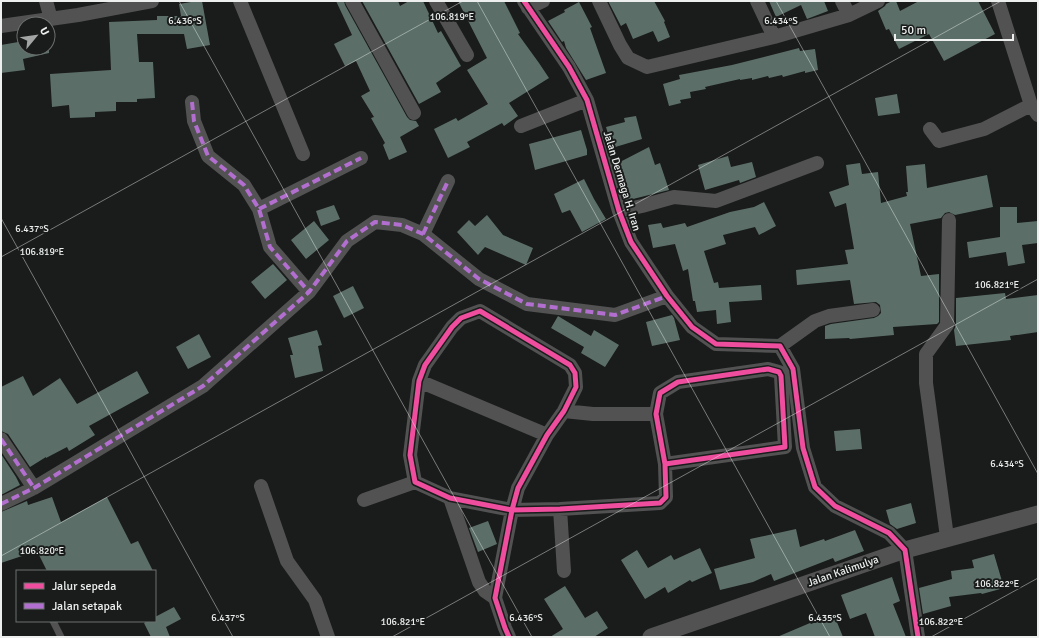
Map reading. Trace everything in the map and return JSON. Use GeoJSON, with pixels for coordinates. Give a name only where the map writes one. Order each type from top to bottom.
{"type":"FeatureCollection","features":[{"type":"Feature","properties":{"kind":"street"},"geometry":{"type":"LineString","coordinates":[[46,1],[50,16]]}},
{"type":"Feature","properties":{"kind":"street"},"geometry":{"type":"LineString","coordinates":[[56,18],[152,1]]}},
{"type":"Feature","properties":{"kind":"street"},"geometry":{"type":"LineString","coordinates":[[240,1],[303,154]]}},
{"type":"Feature","properties":{"kind":"street"},"geometry":{"type":"LineString","coordinates":[[352,1],[414,113]]}},
{"type":"Feature","properties":{"kind":"street"},"geometry":{"type":"LineString","coordinates":[[436,1],[467,55]]}},
{"type":"Feature","properties":{"kind":"street"},"geometry":{"type":"LineString","coordinates":[[526,4],[543,1]]}},
{"type":"Feature","properties":{"kind":"street"},"geometry":{"type":"LineString","coordinates":[[599,1],[620,45],[628,58],[647,67],[774,37],[849,15],[878,1]]}},
{"type":"Feature","properties":{"kind":"street"},"geometry":{"type":"LineString","coordinates":[[757,1],[774,37]]}},
{"type":"Feature","properties":{"kind":"street"},"geometry":{"type":"LineString","coordinates":[[842,1],[849,15]]}},
{"type":"Feature","properties":{"kind":"street"},"geometry":{"type":"LineString","coordinates":[[930,129],[939,141],[984,129],[1035,110],[998,1]]}},
{"type":"Feature","properties":{"kind":"street","name":"Jalan Dermaga H. Iran"},"geometry":{"type":"LineString","coordinates":[[526,4],[569,67],[587,100],[619,211],[631,242],[667,296],[692,327],[716,344],[780,346]]}},
{"type":"Feature","properties":{"kind":"street"},"geometry":{"type":"LineString","coordinates":[[1,26],[16,24]]}},
{"type":"Feature","properties":{"kind":"street"},"geometry":{"type":"LineString","coordinates":[[521,126],[587,100]]}},
{"type":"Feature","properties":{"kind":"street"},"geometry":{"type":"LineString","coordinates":[[192,102],[194,121],[208,156],[244,185],[259,209],[270,247],[309,292]]}},
{"type":"Feature","properties":{"kind":"street"},"geometry":{"type":"LineString","coordinates":[[259,209],[361,158]]}},
{"type":"Feature","properties":{"kind":"street"},"geometry":{"type":"LineString","coordinates":[[619,211],[674,197],[716,201],[817,163]]}},
{"type":"Feature","properties":{"kind":"street"},"geometry":{"type":"LineString","coordinates":[[423,234],[448,181]]}},
{"type":"Feature","properties":{"kind":"street"},"geometry":{"type":"LineString","coordinates":[[947,538],[926,383],[926,354],[947,325],[949,220]]}},
{"type":"Feature","properties":{"kind":"street"},"geometry":{"type":"LineString","coordinates":[[1,504],[34,488],[203,386],[309,292],[347,241],[375,222],[402,225],[423,234],[479,279],[527,304],[615,315],[667,296]]}},
{"type":"Feature","properties":{"kind":"street"},"geometry":{"type":"LineString","coordinates":[[873,310],[829,316],[815,321],[780,346],[793,370],[803,448],[815,487],[835,506],[889,533],[905,550],[918,637]]}},
{"type":"Feature","properties":{"kind":"street"},"geometry":{"type":"LineString","coordinates":[[415,482],[410,455],[419,381],[425,365],[461,318],[480,311],[570,365],[576,373],[576,387],[564,411],[547,436],[518,488],[512,510],[495,598],[509,637]]}},
{"type":"Feature","properties":{"kind":"street"},"geometry":{"type":"LineString","coordinates":[[364,500],[415,482],[450,498],[512,510],[560,510],[660,503],[666,497],[665,464],[656,414],[660,393],[678,382],[768,368],[779,372],[781,376],[785,447],[665,464]]}},
{"type":"Feature","properties":{"kind":"street"},"geometry":{"type":"LineString","coordinates":[[419,381],[547,436]]}},
{"type":"Feature","properties":{"kind":"street"},"geometry":{"type":"LineString","coordinates":[[564,411],[593,414],[656,414]]}},
{"type":"Feature","properties":{"kind":"street"},"geometry":{"type":"LineString","coordinates":[[1,439],[34,488]]}},
{"type":"Feature","properties":{"kind":"street"},"geometry":{"type":"LineString","coordinates":[[261,486],[287,561],[315,600],[328,637]]}},
{"type":"Feature","properties":{"kind":"street"},"geometry":{"type":"LineString","coordinates":[[450,498],[479,582],[485,591],[495,598]]}},
{"type":"Feature","properties":{"kind":"street"},"geometry":{"type":"LineString","coordinates":[[560,510],[564,571]]}},
{"type":"Feature","properties":{"kind":"street","name":"Jalan Kalimulya"},"geometry":{"type":"LineString","coordinates":[[650,637],[905,550],[1038,514]]}},
{"type":"Feature","properties":{"kind":"lane"},"geometry":{"type":"LineString","coordinates":[[54,622],[61,637]]}},
{"type":"Feature","properties":{"kind":"building"},"geometry":{"type":"Polygon","coordinates":[[[202,1],[210,45],[187,49],[184,34],[137,34],[139,62],[153,62],[155,98],[137,99],[137,102],[116,102],[116,111],[95,112],[95,117],[70,118],[69,105],[52,107],[50,74],[111,70],[109,22],[157,20],[157,16],[181,16],[179,4],[202,1]]]}},
{"type":"Feature","properties":{"kind":"building"},"geometry":{"type":"Polygon","coordinates":[[[336,1],[344,1],[407,117],[410,120],[416,121],[419,126],[400,137],[407,152],[389,160],[383,145],[385,143],[371,118],[374,117],[361,96],[370,91],[356,61],[345,66],[334,44],[352,35],[336,1]]]}},
{"type":"Feature","properties":{"kind":"building"},"geometry":{"type":"Polygon","coordinates":[[[362,1],[398,1],[400,6],[409,1],[423,1],[438,33],[441,31],[461,66],[436,83],[441,92],[419,104],[362,1]]]}},
{"type":"Feature","properties":{"kind":"building"},"geometry":{"type":"Polygon","coordinates":[[[458,1],[504,1],[520,33],[518,34],[549,78],[509,103],[518,116],[504,126],[502,123],[467,142],[470,147],[448,158],[434,129],[456,118],[458,121],[488,104],[467,70],[487,58],[458,1]]]}},
{"type":"Feature","properties":{"kind":"building"},"geometry":{"type":"Polygon","coordinates":[[[608,1],[654,1],[665,21],[664,22],[670,37],[658,42],[653,31],[633,39],[626,23],[621,26],[608,1]]]}},
{"type":"Feature","properties":{"kind":"building"},"geometry":{"type":"Polygon","coordinates":[[[769,1],[824,1],[828,11],[807,19],[801,5],[776,17],[769,1]]]}},
{"type":"Feature","properties":{"kind":"building"},"geometry":{"type":"Polygon","coordinates":[[[892,1],[896,1],[900,11],[919,1],[978,1],[995,34],[944,61],[929,34],[899,49],[889,29],[886,30],[878,11],[892,1]]]}},
{"type":"Feature","properties":{"kind":"building"},"geometry":{"type":"Polygon","coordinates":[[[579,2],[592,27],[590,28],[606,73],[586,80],[566,48],[564,41],[562,42],[548,21],[565,12],[564,10],[579,2]]]}},
{"type":"Feature","properties":{"kind":"building"},"geometry":{"type":"Polygon","coordinates":[[[16,42],[16,56],[36,56],[23,59],[25,70],[1,73],[1,45],[16,42]]]}},
{"type":"Feature","properties":{"kind":"building"},"geometry":{"type":"Polygon","coordinates":[[[799,48],[800,51],[815,49],[818,70],[805,73],[805,71],[783,77],[782,75],[769,78],[768,76],[752,80],[752,78],[740,79],[705,87],[706,89],[690,92],[691,98],[680,100],[681,103],[669,106],[663,84],[680,79],[679,75],[732,65],[799,48]]]}},
{"type":"Feature","properties":{"kind":"building"},"geometry":{"type":"Polygon","coordinates":[[[897,94],[900,113],[878,116],[875,98],[897,94]]]}},
{"type":"Feature","properties":{"kind":"building"},"geometry":{"type":"Polygon","coordinates":[[[636,116],[642,139],[612,148],[606,127],[625,122],[624,118],[636,116]]]}},
{"type":"Feature","properties":{"kind":"building"},"geometry":{"type":"Polygon","coordinates":[[[581,130],[587,155],[535,170],[529,144],[581,130]]]}},
{"type":"Feature","properties":{"kind":"building"},"geometry":{"type":"Polygon","coordinates":[[[649,147],[655,165],[660,163],[669,190],[625,201],[618,178],[622,177],[618,163],[649,147]]]}},
{"type":"Feature","properties":{"kind":"building"},"geometry":{"type":"Polygon","coordinates":[[[728,156],[731,167],[752,162],[756,177],[740,183],[739,180],[705,190],[698,165],[728,156]]]}},
{"type":"Feature","properties":{"kind":"building"},"geometry":{"type":"Polygon","coordinates":[[[860,163],[862,174],[878,172],[881,203],[907,196],[906,166],[925,164],[927,188],[987,175],[993,207],[955,215],[949,212],[945,213],[941,218],[910,224],[921,276],[939,274],[939,322],[937,324],[893,327],[894,335],[850,339],[825,339],[825,326],[874,318],[881,313],[880,305],[876,302],[854,304],[850,280],[797,285],[796,270],[848,264],[845,250],[854,249],[846,203],[835,207],[829,192],[849,185],[846,165],[860,163]]]}},
{"type":"Feature","properties":{"kind":"building"},"geometry":{"type":"Polygon","coordinates":[[[584,179],[606,219],[582,232],[570,210],[562,213],[554,194],[584,179]]]}},
{"type":"Feature","properties":{"kind":"building"},"geometry":{"type":"Polygon","coordinates":[[[764,202],[776,226],[759,235],[755,227],[723,235],[726,244],[704,251],[714,283],[718,282],[719,288],[761,285],[762,300],[729,302],[731,322],[717,324],[716,310],[697,312],[695,301],[693,301],[688,269],[683,271],[675,244],[653,248],[648,225],[661,223],[663,228],[685,223],[687,227],[730,212],[754,207],[764,202]]]}},
{"type":"Feature","properties":{"kind":"building"},"geometry":{"type":"Polygon","coordinates":[[[334,205],[340,219],[321,226],[316,211],[334,205]]]}},
{"type":"Feature","properties":{"kind":"building"},"geometry":{"type":"Polygon","coordinates":[[[1000,207],[1017,207],[1017,223],[1038,221],[1038,243],[1022,245],[1025,263],[1008,266],[1006,252],[969,258],[967,242],[1000,237],[1000,207]]]}},
{"type":"Feature","properties":{"kind":"building"},"geometry":{"type":"Polygon","coordinates":[[[487,215],[503,235],[533,248],[526,265],[485,247],[478,255],[457,232],[469,220],[475,226],[487,215]]]}},
{"type":"Feature","properties":{"kind":"building"},"geometry":{"type":"Polygon","coordinates":[[[314,221],[329,240],[306,259],[291,240],[314,221]]]}},
{"type":"Feature","properties":{"kind":"building"},"geometry":{"type":"Polygon","coordinates":[[[273,264],[287,280],[265,299],[251,282],[273,264]]]}},
{"type":"Feature","properties":{"kind":"building"},"geometry":{"type":"Polygon","coordinates":[[[353,286],[364,308],[344,318],[333,296],[353,286]]]}},
{"type":"Feature","properties":{"kind":"building"},"geometry":{"type":"Polygon","coordinates":[[[1005,293],[1006,299],[1038,295],[1038,332],[1010,336],[1011,340],[956,346],[954,330],[956,325],[956,298],[1005,293]]]}},
{"type":"Feature","properties":{"kind":"building"},"geometry":{"type":"Polygon","coordinates":[[[672,315],[680,340],[652,346],[646,322],[672,315]]]}},
{"type":"Feature","properties":{"kind":"building"},"geometry":{"type":"Polygon","coordinates":[[[558,316],[591,336],[594,330],[619,345],[605,367],[581,353],[584,347],[551,328],[558,316]]]}},
{"type":"Feature","properties":{"kind":"building"},"geometry":{"type":"Polygon","coordinates":[[[317,330],[322,345],[318,346],[323,371],[295,378],[290,355],[293,355],[288,338],[317,330]]]}},
{"type":"Feature","properties":{"kind":"building"},"geometry":{"type":"Polygon","coordinates":[[[199,334],[211,357],[188,369],[176,347],[199,334]]]}},
{"type":"Feature","properties":{"kind":"building"},"geometry":{"type":"Polygon","coordinates":[[[137,371],[149,393],[89,426],[95,435],[69,451],[67,447],[30,467],[8,434],[1,431],[1,387],[23,376],[33,396],[60,378],[77,404],[137,371]]]}},
{"type":"Feature","properties":{"kind":"building"},"geometry":{"type":"Polygon","coordinates":[[[860,429],[862,449],[836,451],[834,431],[860,429]]]}},
{"type":"Feature","properties":{"kind":"building"},"geometry":{"type":"Polygon","coordinates":[[[1,454],[20,485],[1,495],[1,454]]]}},
{"type":"Feature","properties":{"kind":"building"},"geometry":{"type":"Polygon","coordinates":[[[52,497],[61,522],[107,497],[131,544],[138,541],[152,570],[46,570],[37,551],[1,563],[1,512],[27,501],[28,505],[52,497]]]}},
{"type":"Feature","properties":{"kind":"building"},"geometry":{"type":"Polygon","coordinates":[[[911,503],[916,523],[897,529],[890,524],[886,510],[911,503]]]}},
{"type":"Feature","properties":{"kind":"building"},"geometry":{"type":"Polygon","coordinates":[[[488,521],[497,544],[478,552],[469,528],[488,521]]]}},
{"type":"Feature","properties":{"kind":"building"},"geometry":{"type":"Polygon","coordinates":[[[796,529],[800,547],[824,539],[825,541],[855,530],[864,551],[835,562],[833,558],[774,581],[771,574],[753,582],[720,590],[714,569],[755,558],[750,539],[796,529]]]}},
{"type":"Feature","properties":{"kind":"building"},"geometry":{"type":"Polygon","coordinates":[[[700,548],[712,573],[692,582],[690,580],[668,593],[665,587],[645,599],[621,560],[637,550],[648,568],[671,555],[674,560],[700,548]]]}},
{"type":"Feature","properties":{"kind":"building"},"geometry":{"type":"Polygon","coordinates":[[[994,554],[1004,588],[982,594],[949,597],[951,606],[923,614],[919,588],[952,579],[951,571],[974,568],[972,560],[994,554]]]}},
{"type":"Feature","properties":{"kind":"building"},"geometry":{"type":"Polygon","coordinates":[[[892,577],[900,601],[893,604],[906,637],[875,637],[866,613],[850,619],[841,595],[892,577]]]}},
{"type":"Feature","properties":{"kind":"building"},"geometry":{"type":"Polygon","coordinates":[[[565,586],[585,618],[597,611],[608,628],[594,637],[550,637],[563,629],[544,599],[565,586]]]}},
{"type":"Feature","properties":{"kind":"building"},"geometry":{"type":"Polygon","coordinates":[[[174,607],[181,619],[166,627],[170,637],[151,637],[144,623],[156,622],[156,616],[174,607]]]}},
{"type":"Feature","properties":{"kind":"building"},"geometry":{"type":"Polygon","coordinates":[[[834,615],[843,637],[777,637],[810,623],[811,624],[834,615]]]}},
{"type":"Feature","properties":{"kind":"marked path"},"geometry":{"type":"LineString","coordinates":[[192,102],[194,121],[208,156],[244,185],[259,209],[270,247],[309,292]]}},
{"type":"Feature","properties":{"kind":"marked path"},"geometry":{"type":"LineString","coordinates":[[259,209],[361,158]]}},
{"type":"Feature","properties":{"kind":"marked path"},"geometry":{"type":"LineString","coordinates":[[423,234],[448,181]]}},
{"type":"Feature","properties":{"kind":"marked path"},"geometry":{"type":"LineString","coordinates":[[1,504],[34,488],[203,386],[309,292],[347,241],[375,222],[402,225],[423,234],[479,279],[527,304],[615,315],[667,296]]}},
{"type":"Feature","properties":{"kind":"marked path"},"geometry":{"type":"LineString","coordinates":[[1,439],[34,488]]}},
{"type":"Feature","properties":{"kind":"cycle path"},"geometry":{"type":"LineString","coordinates":[[524,1],[569,67],[587,100],[619,211],[631,242],[667,296],[692,327],[716,344],[780,346],[793,369],[803,448],[815,487],[835,506],[889,533],[905,550],[918,637]]}},
{"type":"Feature","properties":{"kind":"cycle path"},"geometry":{"type":"LineString","coordinates":[[509,637],[495,598],[512,510],[518,488],[547,435],[564,411],[576,387],[575,373],[570,365],[480,311],[461,318],[452,327],[425,365],[419,381],[410,455],[415,482],[450,498],[512,510],[560,509],[660,503],[666,497],[665,464],[656,414],[660,393],[678,382],[768,369],[779,372],[781,376],[785,447],[665,464]]}}]}
